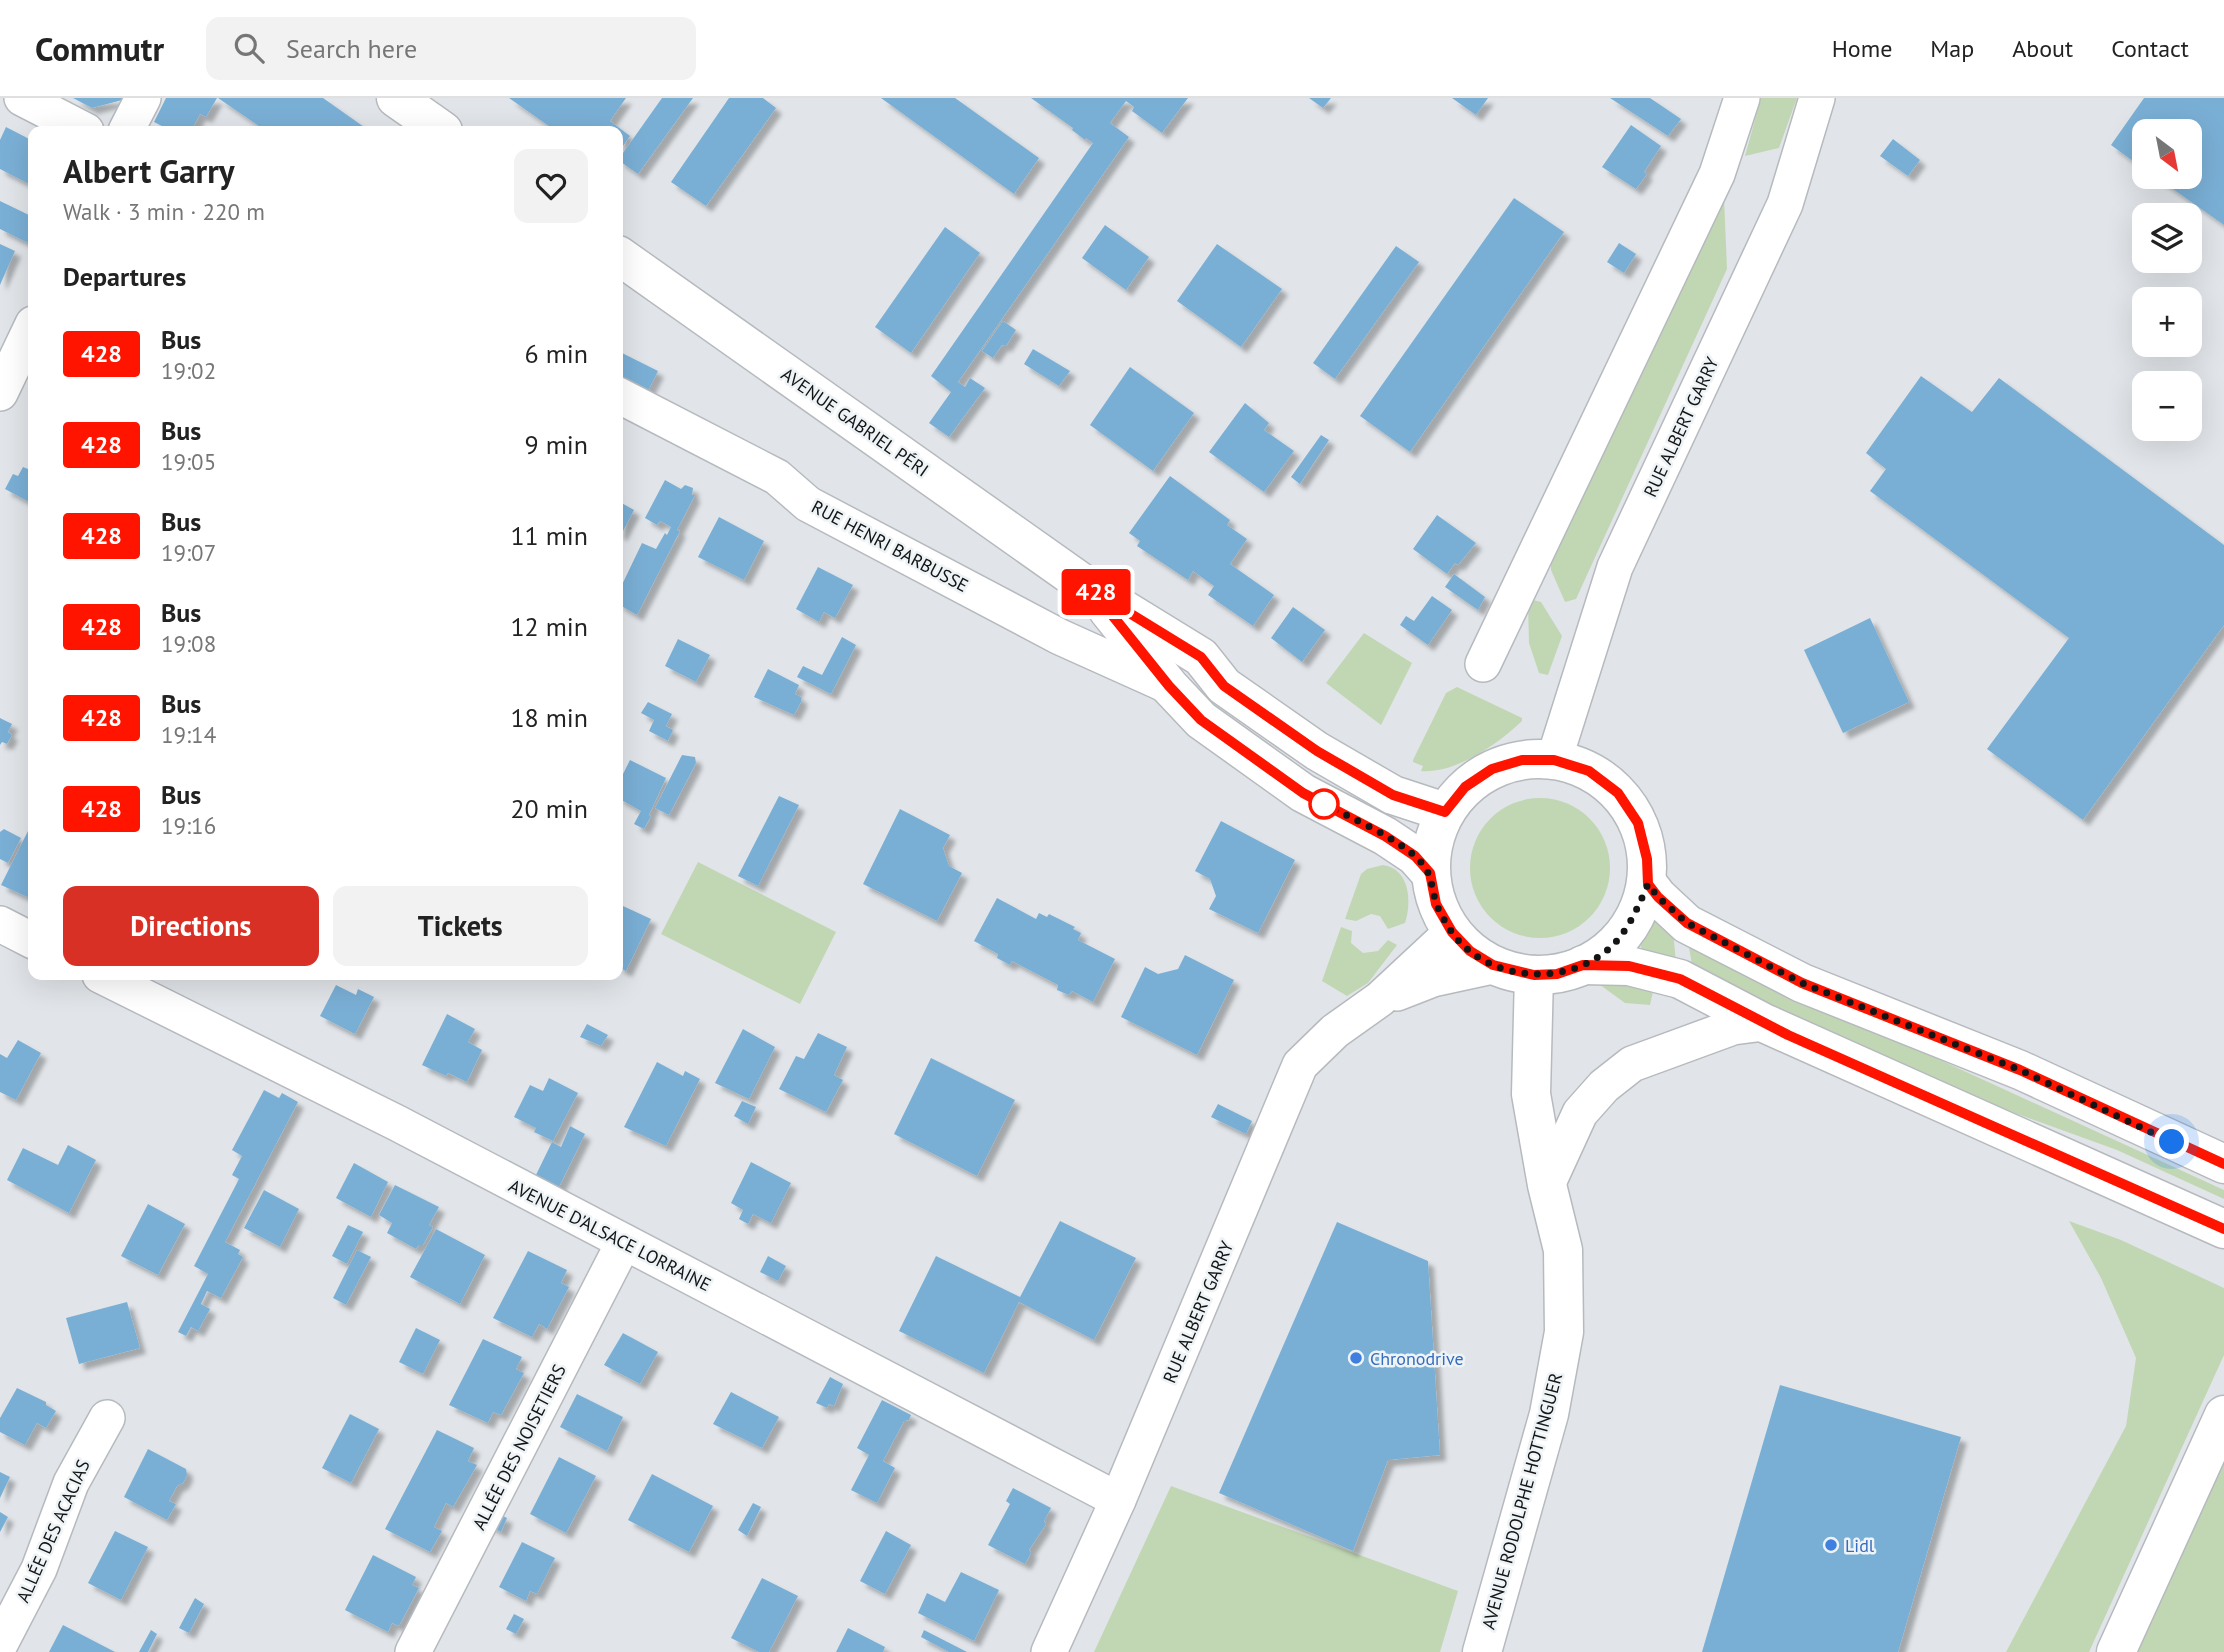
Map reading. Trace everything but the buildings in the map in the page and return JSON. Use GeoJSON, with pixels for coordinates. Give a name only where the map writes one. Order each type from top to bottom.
{"type":"FeatureCollection","features":[{"type":"Feature","properties":{"kind":"main road"},"geometry":{"type":"LineString","coordinates":[[396,98],[436,126]]}},
{"type":"Feature","properties":{"kind":"main road","name":"AVENUE GABRIEL PÉRI"},"geometry":{"type":"LineString","coordinates":[[623,259],[1092,590],[1201,657],[1224,686],[1317,751],[1393,795],[1445,812]]}},
{"type":"Feature","properties":{"kind":"main road","name":"AVENUE GABRIEL PÉRI"},"geometry":{"type":"LineString","coordinates":[[1092,590],[1169,686],[1201,720],[1303,793],[1415,856],[1430,873]]}},
{"type":"Feature","properties":{"kind":"main road"},"geometry":{"type":"LineString","coordinates":[[1522,760],[1554,760],[1589,771],[1618,793],[1638,823],[1647,859],[1648,884],[1630,924],[1610,948],[1583,965],[1557,974],[1534,975],[1493,965],[1470,951],[1452,932],[1436,904],[1430,873],[1433,842],[1445,812],[1465,787],[1492,769],[1522,760]]}},
{"type":"Feature","properties":{"kind":"main road"},"geometry":{"type":"LineString","coordinates":[[1648,884],[1658,897],[1687,923],[1802,983],[2020,1070],[2224,1164]]}},
{"type":"Feature","properties":{"kind":"main road"},"geometry":{"type":"LineString","coordinates":[[1583,965],[1629,966],[1680,979],[1764,1023],[2224,1229]]}},
{"type":"Feature","properties":{"kind":"main road","name":"AVENUE RODOLPHE HOTTINGUER"},"geometry":{"type":"LineString","coordinates":[[1482,1652],[1549,1414],[1564,1332],[1563,1250],[1547,1185],[1531,1094],[1534,975]]}},
{"type":"Feature","properties":{"kind":"main road"},"geometry":{"type":"LineString","coordinates":[[2116,1652],[2224,1415]]}},
{"type":"Feature","properties":{"kind":"street"},"geometry":{"type":"LineString","coordinates":[[22,98],[76,126]]}},
{"type":"Feature","properties":{"kind":"street"},"geometry":{"type":"LineString","coordinates":[[128,126],[142,98]]}},
{"type":"Feature","properties":{"kind":"street"},"geometry":{"type":"LineString","coordinates":[[1483,664],[1717,174],[1742,98]]}},
{"type":"Feature","properties":{"kind":"street","name":"RUE ALBERT GARRY"},"geometry":{"type":"LineString","coordinates":[[1554,760],[1615,567],[1785,204],[1817,98]]}},
{"type":"Feature","properties":{"kind":"street"},"geometry":{"type":"LineString","coordinates":[[0,393],[28,334]]}},
{"type":"Feature","properties":{"kind":"street","name":"RUE HENRI BARBUSSE"},"geometry":{"type":"LineString","coordinates":[[623,398],[777,477],[808,505],[1060,637],[1169,686]]}},
{"type":"Feature","properties":{"kind":"street"},"geometry":{"type":"LineString","coordinates":[[0,924],[28,938]]}},
{"type":"Feature","properties":{"kind":"street","name":"RUE ALBERT GARRY"},"geometry":{"type":"LineString","coordinates":[[1049,1652],[1118,1500],[1300,1065],[1335,1031],[1380,999],[1452,932]]}},
{"type":"Feature","properties":{"kind":"street","name":"RUE ALBERT GARRY"},"geometry":{"type":"LineString","coordinates":[[1380,999],[1433,979],[1493,965]]}},
{"type":"Feature","properties":{"kind":"street","name":"AVENUE D'ALSACE LORRAINE"},"geometry":{"type":"LineString","coordinates":[[110,980],[397,1123],[1118,1500]]}},
{"type":"Feature","properties":{"kind":"street"},"geometry":{"type":"LineString","coordinates":[[1547,1185],[1580,1113],[1604,1086],[1632,1064],[1733,1027],[1764,1023]]}},
{"type":"Feature","properties":{"kind":"street","name":"ALLÉE DES NOISETIERS"},"geometry":{"type":"LineString","coordinates":[[413,1652],[624,1242]]}},
{"type":"Feature","properties":{"kind":"street","name":"ALLÉE DES ACACIAS"},"geometry":{"type":"LineString","coordinates":[[0,1644],[40,1569],[71,1483],[107,1419]]}},
{"type":"Feature","properties":{"kind":"green space"},"geometry":{"type":"Polygon","coordinates":[[[1761,98],[1797,98],[1779,148],[1745,156],[1761,98]]]}},
{"type":"Feature","properties":{"kind":"green space"},"geometry":{"type":"Polygon","coordinates":[[[1724,198],[1727,269],[1576,599],[1565,602],[1551,570],[1551,550],[1724,198]]]}},
{"type":"Feature","properties":{"kind":"green space"},"geometry":{"type":"Polygon","coordinates":[[[1533,600],[1541,602],[1562,636],[1548,675],[1539,673],[1529,643],[1528,605],[1533,600]]]}},
{"type":"Feature","properties":{"kind":"green space"},"geometry":{"type":"Polygon","coordinates":[[[1364,633],[1412,663],[1381,725],[1326,683],[1364,633]]]}},
{"type":"Feature","properties":{"kind":"green space"},"geometry":{"type":"Polygon","coordinates":[[[1457,687],[1522,718],[1522,721],[1501,739],[1462,763],[1434,771],[1421,771],[1423,766],[1413,760],[1446,693],[1457,687]]]}},
{"type":"Feature","properties":{"kind":"green space"},"geometry":{"type":"Polygon","coordinates":[[[1540,798],[1567,803],[1590,818],[1605,841],[1610,868],[1605,895],[1590,918],[1567,933],[1540,938],[1513,933],[1490,918],[1475,895],[1470,868],[1475,841],[1490,818],[1513,803],[1540,798]]]}},
{"type":"Feature","properties":{"kind":"green space"},"geometry":{"type":"Polygon","coordinates":[[[698,862],[836,932],[800,1004],[661,934],[698,862]]]}},
{"type":"Feature","properties":{"kind":"green space"},"geometry":{"type":"Polygon","coordinates":[[[1383,865],[1399,873],[1404,880],[1408,896],[1405,923],[1388,929],[1380,916],[1371,914],[1356,921],[1345,919],[1361,874],[1367,869],[1383,865]]]}},
{"type":"Feature","properties":{"kind":"green space"},"geometry":{"type":"Polygon","coordinates":[[[1657,917],[1673,930],[1676,963],[1642,949],[1639,943],[1652,919],[1657,917]]]}},
{"type":"Feature","properties":{"kind":"green space"},"geometry":{"type":"Polygon","coordinates":[[[1341,927],[1352,931],[1351,943],[1363,953],[1378,951],[1388,940],[1397,945],[1368,983],[1347,996],[1322,981],[1341,927]]]}},
{"type":"Feature","properties":{"kind":"green space"},"geometry":{"type":"Polygon","coordinates":[[[1688,942],[2224,1190],[2224,1199],[2117,1150],[1970,1097],[1693,970],[1688,942]]]}},
{"type":"Feature","properties":{"kind":"green space"},"geometry":{"type":"Polygon","coordinates":[[[1596,982],[1654,987],[1650,1005],[1625,1003],[1596,982]]]}},
{"type":"Feature","properties":{"kind":"green space"},"geometry":{"type":"Polygon","coordinates":[[[2069,1221],[2121,1240],[2224,1288],[2224,1355],[2089,1652],[2006,1652],[2126,1426],[2136,1358],[2101,1278],[2069,1221]]]}},
{"type":"Feature","properties":{"kind":"green space"},"geometry":{"type":"Polygon","coordinates":[[[2224,1462],[2224,1652],[2133,1652],[2224,1462]]]}},
{"type":"Feature","properties":{"kind":"green space"},"geometry":{"type":"Polygon","coordinates":[[[1171,1486],[1458,1591],[1440,1652],[1094,1652],[1171,1486]]]}},
{"type":"Feature","properties":{"kind":"bus line","name":"428"},"geometry":{"type":"LineString","coordinates":[[2224,1164],[2020,1070],[1802,983],[1687,923],[1658,897],[1648,884],[1647,859],[1638,823],[1618,793],[1589,771],[1554,760],[1522,760],[1492,769],[1465,787],[1445,812],[1393,795],[1317,751],[1224,686],[1201,657],[1092,590],[1169,686],[1201,720],[1303,793],[1385,836],[1415,856],[1430,873],[1436,904],[1452,932],[1470,951],[1493,965],[1534,975],[1557,974],[1583,965],[1629,966],[1680,979],[1788,1035],[2224,1229]]}},
{"type":"Feature","properties":{"kind":"place","name":"Chronodrive"},"geometry":{"type":"Point","coordinates":[1356,1358]}},
{"type":"Feature","properties":{"kind":"place","name":"Lidl"},"geometry":{"type":"Point","coordinates":[1831,1545]}},
{"type":"Feature","properties":{"kind":"route"},"geometry":{"type":"LineString","coordinates":[[1324,804],[1385,836],[1415,856],[1430,873],[1436,904],[1452,932],[1470,951],[1493,965],[1534,975],[1557,974],[1583,965],[1610,948],[1630,924],[1648,884],[1658,897],[1687,923],[1802,983],[2020,1070],[2172,1142]]}}]}
